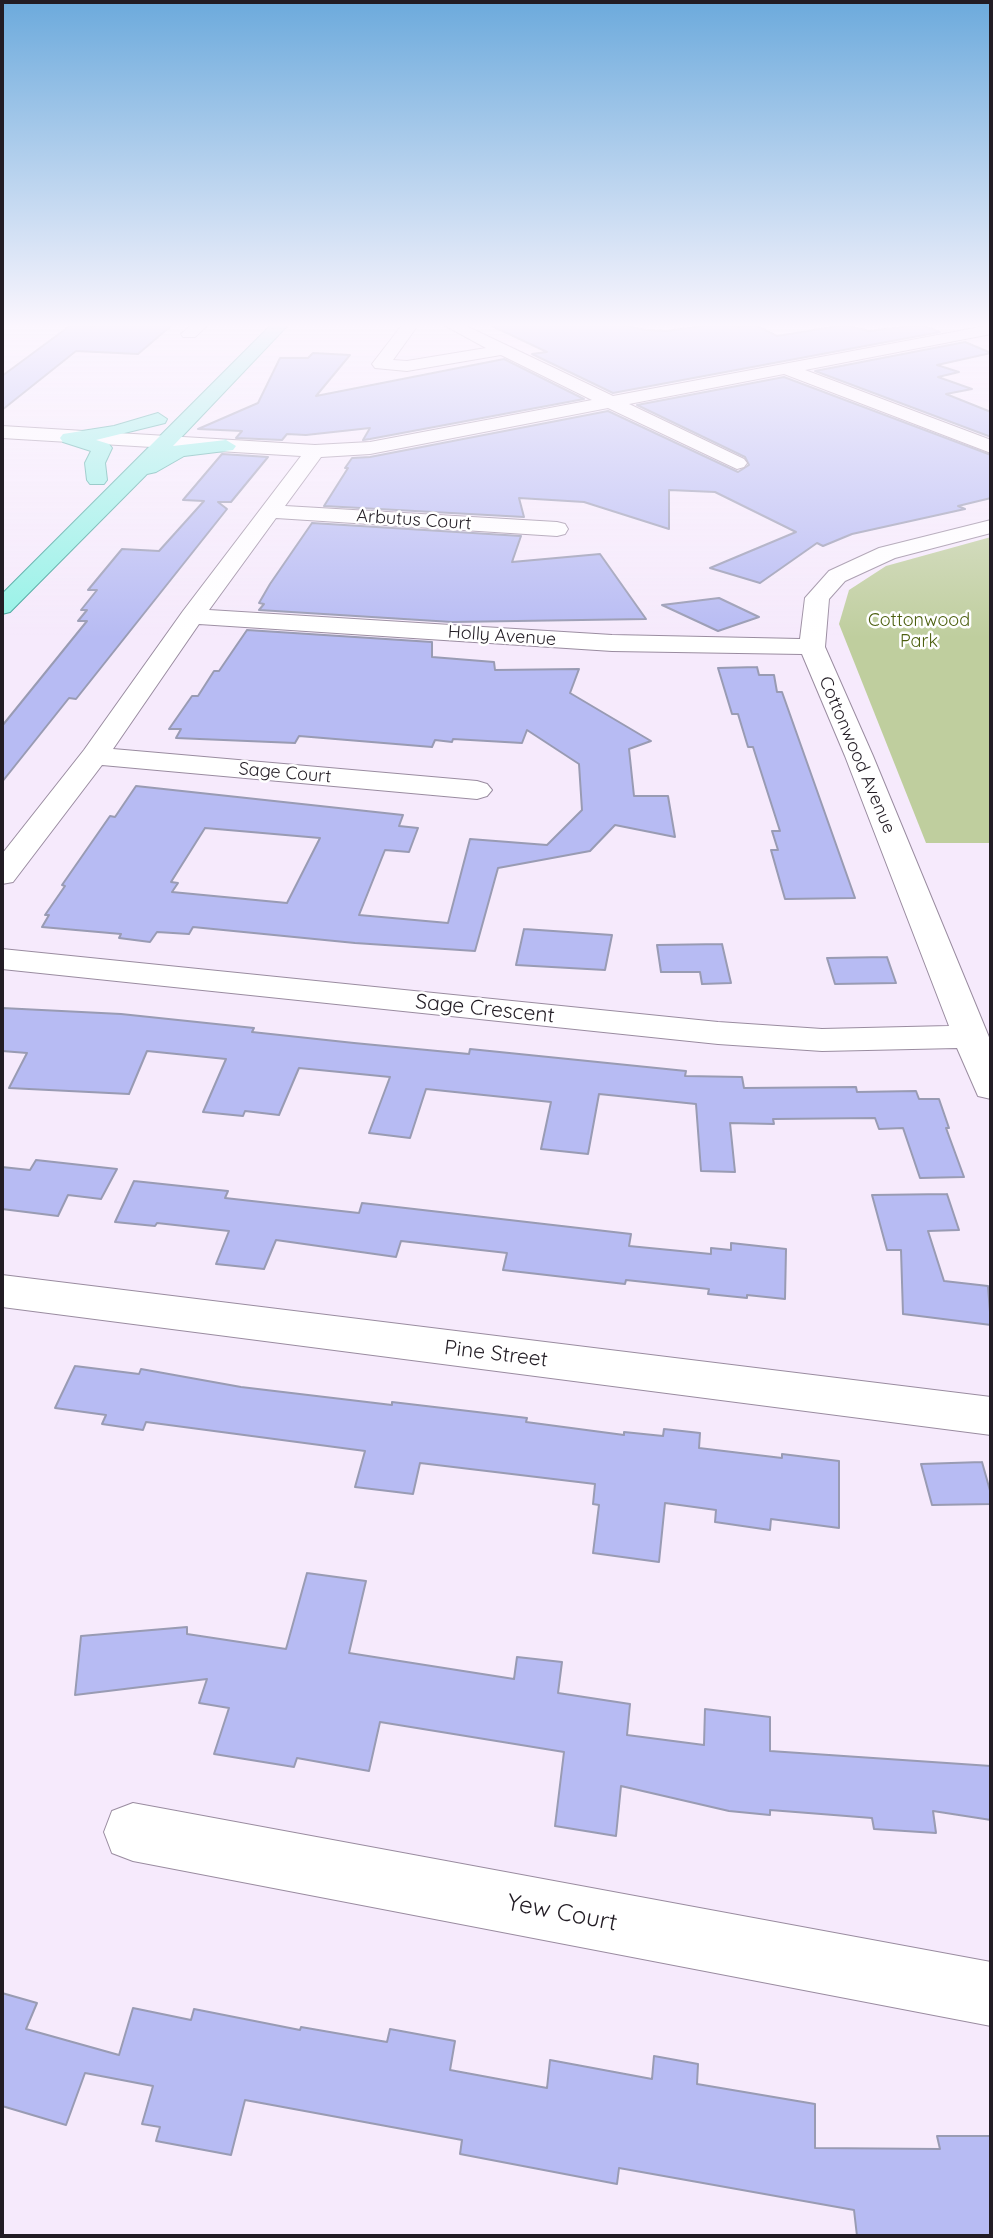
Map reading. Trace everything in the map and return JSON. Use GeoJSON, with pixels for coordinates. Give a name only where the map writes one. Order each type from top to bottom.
{"type":"FeatureCollection","features":[{"type":"Feature","properties":{"kind":"main road"},"geometry":{"type":"LineString","coordinates":[[70,438],[117,429]]}},
{"type":"Feature","properties":{"kind":"main road"},"geometry":{"type":"LineString","coordinates":[[78,499],[148,429]]}},
{"type":"Feature","properties":{"kind":"main road"},"geometry":{"type":"LineString","coordinates":[[2,607],[179,429]]}},
{"type":"Feature","properties":{"kind":"main road"},"geometry":{"type":"LineString","coordinates":[[191,429],[197,438],[226,446]]}},
{"type":"Feature","properties":{"kind":"main road"},"geometry":{"type":"LineString","coordinates":[[70,438],[102,448],[95,463],[97,480]]}},
{"type":"Feature","properties":{"kind":"main road"},"geometry":{"type":"LineString","coordinates":[[130,480],[169,454],[226,446]]}},
{"type":"Feature","properties":{"kind":"street"},"geometry":{"type":"LineString","coordinates":[[2,432],[315,451],[389,445],[470,429]]}},
{"type":"Feature","properties":{"kind":"street"},"geometry":{"type":"LineString","coordinates":[[669,429],[737,463]]}},
{"type":"Feature","properties":{"kind":"street"},"geometry":{"type":"LineString","coordinates":[[945,429],[991,447]]}},
{"type":"Feature","properties":{"kind":"street"},"geometry":{"type":"LineString","coordinates":[[2,875],[94,756],[192,616],[315,451]]}},
{"type":"Feature","properties":{"kind":"street","name":"Arbutus Court"},"geometry":{"type":"LineString","coordinates":[[270,511],[557,529]]}},
{"type":"Feature","properties":{"kind":"street","name":"Cottonwood Avenue"},"geometry":{"type":"LineString","coordinates":[[991,526],[887,553],[837,576],[817,598],[812,647],[859,756],[991,1087]]}},
{"type":"Feature","properties":{"kind":"street","name":"Holly Avenue"},"geometry":{"type":"LineString","coordinates":[[192,616],[612,643],[812,647]]}},
{"type":"Feature","properties":{"kind":"street","name":"Sage Court"},"geometry":{"type":"LineString","coordinates":[[94,756],[477,790]]}},
{"type":"Feature","properties":{"kind":"street","name":"Sage Crescent"},"geometry":{"type":"LineString","coordinates":[[2,959],[731,1034],[822,1040],[970,1037]]}},
{"type":"Feature","properties":{"kind":"street","name":"Pine Street"},"geometry":{"type":"LineString","coordinates":[[2,1291],[991,1416]]}},
{"type":"Feature","properties":{"kind":"street","name":"Yew Court"},"geometry":{"type":"LineString","coordinates":[[133,1832],[991,1994]]}},
{"type":"Feature","properties":{"kind":"green space","name":"Cottonwood Park"},"geometry":{"type":"Polygon","coordinates":[[[991,537],[991,843],[926,843],[839,624],[849,590],[886,566],[991,537]]]}},
{"type":"Feature","properties":{"kind":"building"},"geometry":{"type":"Polygon","coordinates":[[[208,429],[357,429],[306,435],[287,434],[282,440],[236,438],[242,431],[208,429]]]}},
{"type":"Feature","properties":{"kind":"building"},"geometry":{"type":"Polygon","coordinates":[[[369,429],[420,429],[363,440],[369,429]]]}},
{"type":"Feature","properties":{"kind":"building"},"geometry":{"type":"Polygon","coordinates":[[[513,429],[647,429],[738,472],[749,465],[745,457],[688,429],[923,429],[991,455],[991,498],[958,506],[965,509],[852,534],[823,546],[817,543],[760,583],[710,568],[796,532],[715,492],[669,490],[669,529],[584,502],[519,498],[524,517],[324,506],[352,458],[370,457],[513,429]]]}},
{"type":"Feature","properties":{"kind":"building"},"geometry":{"type":"Polygon","coordinates":[[[971,429],[991,429],[991,437],[971,429]]]}},
{"type":"Feature","properties":{"kind":"building"},"geometry":{"type":"Polygon","coordinates":[[[222,454],[268,457],[231,502],[218,502],[227,509],[76,699],[69,698],[2,782],[2,726],[87,621],[78,621],[87,610],[81,610],[97,590],[88,590],[122,549],[159,551],[204,501],[183,500],[222,454]]]}},
{"type":"Feature","properties":{"kind":"building"},"geometry":{"type":"Polygon","coordinates":[[[312,523],[521,536],[512,562],[600,554],[646,619],[452,622],[259,610],[264,604],[259,603],[270,584],[312,523]]]}},
{"type":"Feature","properties":{"kind":"building"},"geometry":{"type":"Polygon","coordinates":[[[719,598],[759,617],[718,631],[662,605],[719,598]]]}},
{"type":"Feature","properties":{"kind":"building"},"geometry":{"type":"Polygon","coordinates":[[[247,630],[432,642],[432,657],[494,662],[495,670],[579,669],[570,693],[651,741],[629,749],[634,796],[668,796],[675,837],[615,825],[590,851],[498,868],[475,951],[355,943],[193,927],[189,934],[157,932],[150,942],[119,938],[121,934],[42,927],[49,915],[45,915],[65,886],[62,885],[110,816],[115,817],[136,786],[403,815],[399,826],[418,828],[409,852],[385,850],[359,915],[448,923],[470,839],[547,845],[582,810],[579,764],[527,730],[522,743],[453,739],[452,742],[435,740],[432,747],[299,736],[295,743],[176,738],[181,729],[169,729],[192,696],[198,696],[214,671],[219,671],[247,630]],[[205,828],[171,882],[178,883],[172,892],[287,903],[320,838],[205,828]]]}},
{"type":"Feature","properties":{"kind":"building"},"geometry":{"type":"Polygon","coordinates":[[[757,667],[759,675],[774,675],[777,692],[782,692],[855,898],[785,899],[771,850],[778,850],[772,831],[780,831],[753,747],[748,747],[738,714],[732,714],[718,668],[757,667]]]}},
{"type":"Feature","properties":{"kind":"building"},"geometry":{"type":"Polygon","coordinates":[[[524,929],[612,935],[605,970],[516,965],[524,929]]]}},
{"type":"Feature","properties":{"kind":"building"},"geometry":{"type":"Polygon","coordinates":[[[722,944],[731,983],[702,984],[700,972],[661,972],[657,945],[722,944]]]}},
{"type":"Feature","properties":{"kind":"building"},"geometry":{"type":"Polygon","coordinates":[[[887,957],[896,983],[835,984],[827,958],[887,957]]]}},
{"type":"Feature","properties":{"kind":"building"},"geometry":{"type":"Polygon","coordinates":[[[2,1008],[121,1014],[254,1028],[252,1032],[354,1043],[469,1054],[470,1049],[686,1071],[685,1076],[742,1077],[744,1088],[856,1087],[857,1092],[916,1091],[919,1099],[939,1099],[949,1128],[946,1128],[964,1177],[920,1178],[903,1128],[879,1129],[875,1118],[773,1119],[774,1124],[730,1123],[735,1172],[701,1171],[696,1104],[599,1094],[588,1154],[541,1149],[551,1102],[426,1089],[410,1138],[369,1133],[390,1077],[299,1068],[279,1115],[245,1111],[243,1116],[203,1112],[226,1059],[147,1051],[129,1094],[9,1088],[27,1053],[2,1051],[2,1008]]]}},
{"type":"Feature","properties":{"kind":"building"},"geometry":{"type":"Polygon","coordinates":[[[36,1160],[117,1169],[101,1199],[68,1195],[58,1216],[2,1209],[2,1167],[30,1170],[36,1160]]]}},
{"type":"Feature","properties":{"kind":"building"},"geometry":{"type":"Polygon","coordinates":[[[134,1181],[228,1191],[225,1198],[359,1213],[362,1203],[631,1234],[629,1246],[711,1254],[711,1248],[731,1250],[731,1243],[786,1249],[785,1299],[708,1294],[709,1289],[626,1280],[625,1284],[503,1270],[507,1253],[401,1241],[396,1257],[276,1240],[264,1269],[216,1264],[229,1231],[157,1223],[155,1226],[115,1222],[134,1181]]]}},
{"type":"Feature","properties":{"kind":"building"},"geometry":{"type":"Polygon","coordinates":[[[947,1194],[959,1230],[928,1231],[944,1281],[988,1286],[991,1325],[903,1314],[901,1250],[887,1250],[872,1195],[947,1194]]]}},
{"type":"Feature","properties":{"kind":"building"},"geometry":{"type":"Polygon","coordinates":[[[75,1366],[139,1374],[141,1369],[241,1387],[527,1418],[526,1422],[624,1435],[624,1432],[663,1436],[664,1429],[700,1433],[699,1448],[782,1458],[782,1454],[839,1461],[839,1528],[771,1519],[770,1530],[715,1522],[716,1510],[665,1503],[659,1562],[593,1553],[599,1505],[593,1504],[595,1484],[420,1463],[413,1494],[355,1487],[365,1451],[146,1422],[143,1430],[102,1424],[106,1415],[55,1408],[75,1366]]]}},
{"type":"Feature","properties":{"kind":"building"},"geometry":{"type":"Polygon","coordinates":[[[982,1462],[991,1504],[932,1505],[921,1464],[982,1462]]]}},
{"type":"Feature","properties":{"kind":"building"},"geometry":{"type":"Polygon","coordinates":[[[307,1573],[366,1581],[349,1653],[514,1679],[517,1657],[562,1662],[558,1693],[630,1704],[627,1735],[704,1745],[705,1709],[770,1717],[770,1751],[991,1766],[991,1820],[933,1811],[936,1833],[874,1829],[872,1818],[770,1810],[770,1815],[729,1811],[621,1786],[616,1836],[555,1826],[564,1752],[380,1722],[369,1771],[297,1758],[294,1767],[214,1754],[229,1708],[199,1703],[207,1679],[75,1695],[81,1636],[187,1627],[187,1634],[286,1649],[307,1573]]]}},
{"type":"Feature","properties":{"kind":"building"},"geometry":{"type":"Polygon","coordinates":[[[2,1993],[37,2003],[26,2029],[119,2055],[133,2008],[191,2020],[194,2009],[300,2030],[301,2027],[387,2042],[390,2029],[455,2041],[450,2070],[547,2088],[550,2060],[652,2079],[654,2056],[698,2064],[697,2084],[815,2104],[815,2148],[940,2149],[937,2136],[991,2136],[991,2236],[857,2236],[854,2210],[619,2168],[617,2184],[460,2154],[462,2140],[245,2100],[231,2155],[156,2141],[160,2127],[142,2124],[153,2086],[85,2073],[66,2125],[2,2106],[2,1993]]]}}]}
